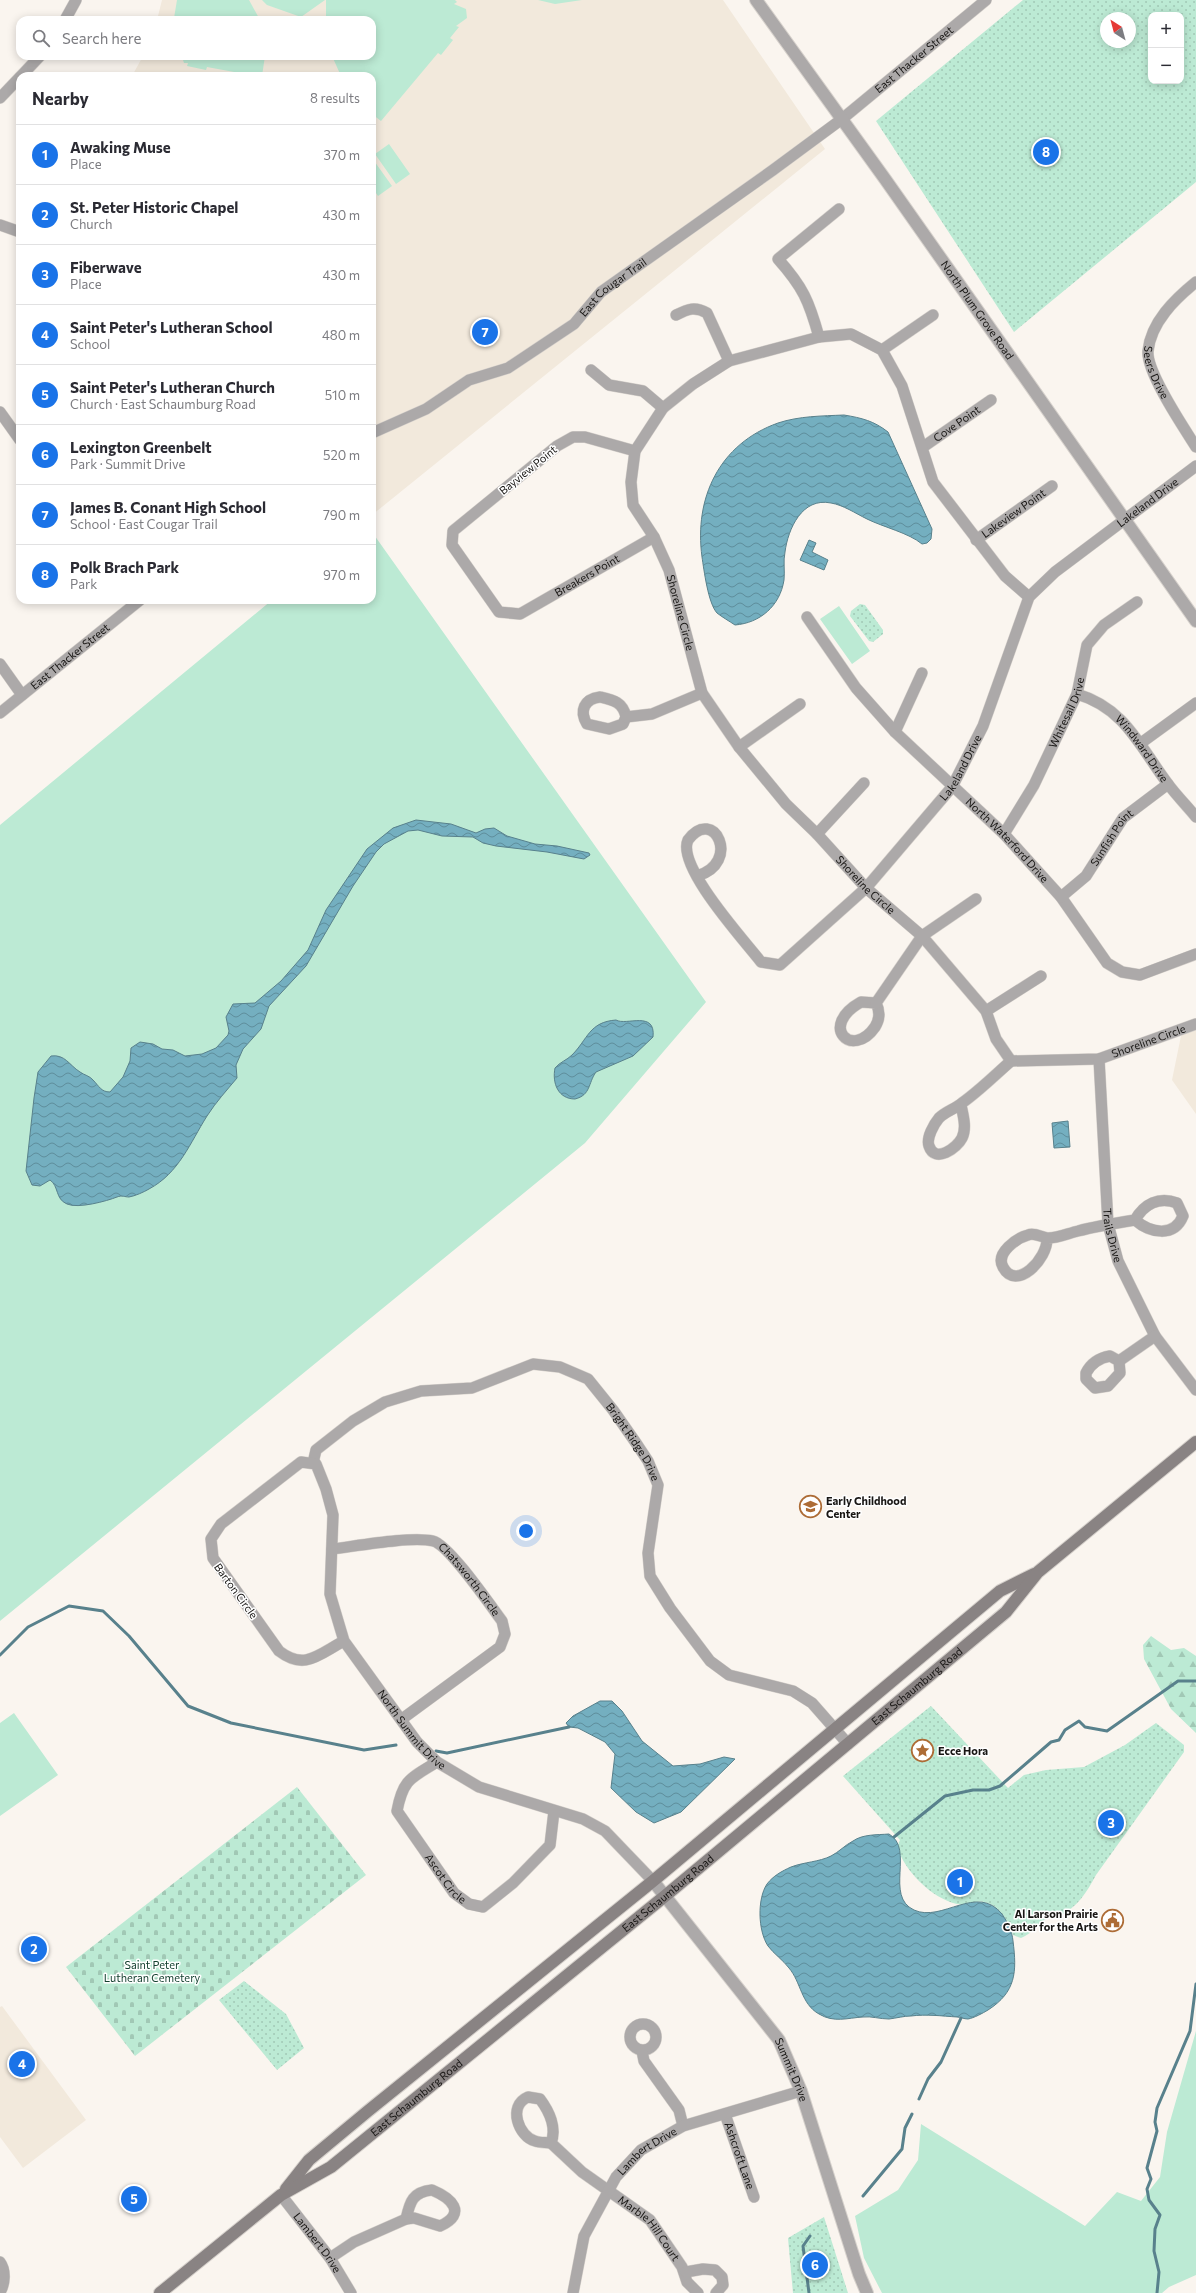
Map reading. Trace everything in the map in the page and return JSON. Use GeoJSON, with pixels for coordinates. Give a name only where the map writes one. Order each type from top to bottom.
{"type":"FeatureCollection","features":[{"type":"Feature","properties":{"kind":"main road","name":"East Schaumburg Road"},"geometry":{"type":"LineString","coordinates":[[160,2293],[281,2195],[330,2167],[665,1896],[1006,1612],[1038,1572],[1196,1442]]}},
{"type":"Feature","properties":{"kind":"main road","name":"East Schaumburg Road"},"geometry":{"type":"LineString","coordinates":[[281,2195],[309,2160],[368,2111],[652,1881],[1000,1591],[1038,1572]]}},
{"type":"Feature","properties":{"kind":"street"},"geometry":{"type":"LineString","coordinates":[[67,16],[76,0]]}},
{"type":"Feature","properties":{"kind":"street","name":"North Plum Grove Road"},"geometry":{"type":"LineString","coordinates":[[756,0],[842,119],[1196,621]]}},
{"type":"Feature","properties":{"kind":"street","name":"East Thacker Street"},"geometry":{"type":"LineString","coordinates":[[842,119],[986,0]]}},
{"type":"Feature","properties":{"kind":"street"},"geometry":{"type":"LineString","coordinates":[[24,72],[36,60]]}},
{"type":"Feature","properties":{"kind":"street"},"geometry":{"type":"LineString","coordinates":[[0,98],[16,80]]}},
{"type":"Feature","properties":{"kind":"street","name":"East Cougar Trail"},"geometry":{"type":"LineString","coordinates":[[376,431],[426,409],[469,380],[508,368],[574,324],[601,292],[842,119]]}},
{"type":"Feature","properties":{"kind":"street"},"geometry":{"type":"LineString","coordinates":[[819,337],[810,304],[798,282],[778,260],[839,209]]}},
{"type":"Feature","properties":{"kind":"street"},"geometry":{"type":"LineString","coordinates":[[0,225],[16,231]]}},
{"type":"Feature","properties":{"kind":"street","name":"Seers Drive"},"geometry":{"type":"LineString","coordinates":[[1196,282],[1164,312],[1148,352],[1157,383],[1196,447]]}},
{"type":"Feature","properties":{"kind":"street"},"geometry":{"type":"LineString","coordinates":[[676,315],[691,308],[700,309],[707,313],[729,361]]}},
{"type":"Feature","properties":{"kind":"street"},"geometry":{"type":"LineString","coordinates":[[933,315],[882,350],[902,386],[923,447],[933,482],[1005,576],[1029,597]]}},
{"type":"Feature","properties":{"kind":"street","name":"Shoreline Circle"},"geometry":{"type":"LineString","coordinates":[[882,350],[851,334],[819,337],[729,361],[693,384],[663,408],[635,452],[631,482],[632,505],[654,537],[669,570],[702,693],[739,747],[786,804],[817,834],[866,888],[922,936],[986,1011],[996,1039],[1011,1061],[1099,1059],[1196,1024]]}},
{"type":"Feature","properties":{"kind":"street"},"geometry":{"type":"LineString","coordinates":[[590,370],[609,385],[643,391],[663,408]]}},
{"type":"Feature","properties":{"kind":"street","name":"Cove Point"},"geometry":{"type":"LineString","coordinates":[[923,447],[990,400]]}},
{"type":"Feature","properties":{"kind":"street"},"geometry":{"type":"LineString","coordinates":[[0,412],[16,434]]}},
{"type":"Feature","properties":{"kind":"street","name":"Bayview Point"},"geometry":{"type":"LineString","coordinates":[[520,614],[499,612],[452,546],[454,531],[557,446],[573,437],[585,437],[635,452]]}},
{"type":"Feature","properties":{"kind":"street","name":"Lakeland Drive"},"geometry":{"type":"LineString","coordinates":[[698,876],[700,885],[761,962],[780,965],[866,888],[952,787],[983,726],[1029,597],[1055,572],[1196,466]]}},
{"type":"Feature","properties":{"kind":"street","name":"Lakeview Point"},"geometry":{"type":"LineString","coordinates":[[976,540],[1052,486]]}},
{"type":"Feature","properties":{"kind":"street","name":"Breakers Point"},"geometry":{"type":"LineString","coordinates":[[520,614],[654,537]]}},
{"type":"Feature","properties":{"kind":"street","name":"Whitesail Drive"},"geometry":{"type":"LineString","coordinates":[[1004,834],[1034,785],[1077,694],[1087,645],[1104,625],[1137,602]]}},
{"type":"Feature","properties":{"kind":"street","name":"East Thacker Street"},"geometry":{"type":"LineString","coordinates":[[0,713],[134,604]]}},
{"type":"Feature","properties":{"kind":"street","name":"North Waterford Drive"},"geometry":{"type":"LineString","coordinates":[[807,617],[856,688],[895,732],[952,787],[1004,834],[1061,897],[1107,963],[1122,972],[1140,975],[1196,954]]}},
{"type":"Feature","properties":{"kind":"street"},"geometry":{"type":"LineString","coordinates":[[0,664],[22,695]]}},
{"type":"Feature","properties":{"kind":"street"},"geometry":{"type":"LineString","coordinates":[[895,732],[922,672]]}},
{"type":"Feature","properties":{"kind":"street"},"geometry":{"type":"LineString","coordinates":[[626,717],[652,714],[702,693]]}},
{"type":"Feature","properties":{"kind":"street","name":"Windward Drive"},"geometry":{"type":"LineString","coordinates":[[1077,694],[1092,698],[1111,709],[1141,743],[1168,784],[1196,818]]}},
{"type":"Feature","properties":{"kind":"street"},"geometry":{"type":"LineString","coordinates":[[1141,743],[1196,703]]}},
{"type":"Feature","properties":{"kind":"street"},"geometry":{"type":"LineString","coordinates":[[739,747],[800,704]]}},
{"type":"Feature","properties":{"kind":"street"},"geometry":{"type":"LineString","coordinates":[[817,834],[864,783]]}},
{"type":"Feature","properties":{"kind":"street","name":"Sunfish Point"},"geometry":{"type":"LineString","coordinates":[[1061,897],[1086,876],[1123,818],[1168,784]]}},
{"type":"Feature","properties":{"kind":"street"},"geometry":{"type":"LineString","coordinates":[[876,1003],[922,936],[976,899]]}},
{"type":"Feature","properties":{"kind":"street"},"geometry":{"type":"LineString","coordinates":[[986,1011],[1041,976]]}},
{"type":"Feature","properties":{"kind":"street","name":"Trails Drive"},"geometry":{"type":"LineString","coordinates":[[1099,1059],[1108,1224],[1118,1261],[1155,1336],[1196,1390]]}},
{"type":"Feature","properties":{"kind":"street"},"geometry":{"type":"LineString","coordinates":[[961,1104],[1011,1061]]}},
{"type":"Feature","properties":{"kind":"street"},"geometry":{"type":"LineString","coordinates":[[1047,1238],[1108,1224],[1135,1220]]}},
{"type":"Feature","properties":{"kind":"street"},"geometry":{"type":"LineString","coordinates":[[1119,1361],[1155,1336]]}},
{"type":"Feature","properties":{"kind":"street","name":"Bright Ridge Drive"},"geometry":{"type":"LineString","coordinates":[[314,1464],[316,1450],[353,1421],[385,1402],[407,1395],[421,1391],[472,1388],[532,1364],[560,1367],[588,1379],[648,1461],[658,1485],[648,1553],[650,1576],[670,1608],[710,1661],[729,1675],[793,1691],[812,1703],[848,1744]]}},
{"type":"Feature","properties":{"kind":"street","name":"Barton Circle"},"geometry":{"type":"LineString","coordinates":[[314,1464],[301,1462],[221,1524],[211,1539],[213,1558],[279,1651],[290,1660],[304,1662],[344,1641]]}},
{"type":"Feature","properties":{"kind":"street","name":"North Summit Drive"},"geometry":{"type":"LineString","coordinates":[[314,1464],[326,1489],[333,1515],[330,1594],[344,1641],[417,1742],[437,1762],[479,1787],[583,1819],[605,1831],[652,1881]]}},
{"type":"Feature","properties":{"kind":"street","name":"Chatsworth Circle"},"geometry":{"type":"LineString","coordinates":[[332,1549],[416,1540],[434,1541],[448,1552],[502,1621],[505,1634],[500,1647],[402,1720]]}},
{"type":"Feature","properties":{"kind":"street","name":"Ascot Circle"},"geometry":{"type":"LineString","coordinates":[[437,1762],[407,1780],[400,1795],[397,1811],[454,1893],[469,1904],[482,1906],[513,1883],[550,1845],[554,1811]]}},
{"type":"Feature","properties":{"kind":"street","name":"Summit Drive"},"geometry":{"type":"LineString","coordinates":[[652,1881],[779,2040],[801,2091],[859,2274],[867,2293]]}},
{"type":"Feature","properties":{"kind":"street"},"geometry":{"type":"LineString","coordinates":[[642,2051],[644,2061],[679,2110],[683,2126]]}},
{"type":"Feature","properties":{"kind":"street","name":"Lambert Drive"},"geometry":{"type":"LineString","coordinates":[[572,2293],[584,2236],[607,2190],[628,2162],[641,2150],[683,2126],[801,2091]]}},
{"type":"Feature","properties":{"kind":"street","name":"Ashcroft Lane"},"geometry":{"type":"LineString","coordinates":[[725,2114],[754,2197]]}},
{"type":"Feature","properties":{"kind":"street","name":"Marble Hill Court"},"geometry":{"type":"LineString","coordinates":[[551,2143],[582,2172],[650,2220],[686,2272],[687,2282],[698,2293]]}},
{"type":"Feature","properties":{"kind":"street","name":"Lambert Drive"},"geometry":{"type":"LineString","coordinates":[[281,2195],[330,2258],[351,2293]]}},
{"type":"Feature","properties":{"kind":"street"},"geometry":{"type":"LineString","coordinates":[[330,2258],[354,2242],[406,2219]]}},
{"type":"Feature","properties":{"kind":"street"},"geometry":{"type":"LineString","coordinates":[[0,2262],[3,2266],[4,2278],[0,2292]]}},
{"type":"Feature","properties":{"kind":"street","name":"Marble Hill Court"},"geometry":{"type":"LineString","coordinates":[[686,2272],[703,2269],[715,2270],[722,2277],[723,2285],[716,2293]]}},
{"type":"Feature","properties":{"kind":"shaded area"},"geometry":{"type":"Polygon","coordinates":[[[162,0],[723,0],[825,149],[376,512],[376,72],[134,72],[141,60],[376,60],[376,16],[158,16],[162,0]]]}},
{"type":"Feature","properties":{"kind":"shaded area"},"geometry":{"type":"Polygon","coordinates":[[[1196,1026],[1196,1114],[1172,1080],[1182,1031],[1196,1026]]]}},
{"type":"Feature","properties":{"kind":"shaded area"},"geometry":{"type":"Polygon","coordinates":[[[2,2006],[86,2120],[23,2168],[0,2137],[0,2007],[2,2006]]]}},
{"type":"Feature","properties":{"kind":"green space"},"geometry":{"type":"Polygon","coordinates":[[[177,0],[249,0],[258,16],[174,16],[177,0]]]}},
{"type":"Feature","properties":{"kind":"green space"},"geometry":{"type":"Polygon","coordinates":[[[262,0],[325,0],[302,16],[298,16],[267,5],[262,0]]]}},
{"type":"Feature","properties":{"kind":"green space"},"geometry":{"type":"Polygon","coordinates":[[[326,0],[455,0],[457,2],[454,4],[466,9],[467,18],[456,26],[459,27],[450,38],[453,40],[441,55],[438,53],[381,121],[376,117],[376,72],[339,72],[334,60],[376,60],[376,16],[326,16],[326,0]]]}},
{"type":"Feature","properties":{"kind":"green space"},"geometry":{"type":"Polygon","coordinates":[[[538,0],[582,0],[555,4],[538,0]]]}},
{"type":"Feature","properties":{"kind":"green space"},"geometry":{"type":"Polygon","coordinates":[[[1023,0],[1196,0],[1196,182],[1014,332],[876,121],[1023,0]]]}},
{"type":"Feature","properties":{"kind":"green space"},"geometry":{"type":"Polygon","coordinates":[[[183,60],[264,60],[263,72],[234,72],[207,67],[206,70],[187,66],[188,63],[184,63],[183,60]]]}},
{"type":"Feature","properties":{"kind":"green space"},"geometry":{"type":"Polygon","coordinates":[[[389,144],[410,174],[396,184],[376,153],[389,144]]]}},
{"type":"Feature","properties":{"kind":"green space"},"geometry":{"type":"Polygon","coordinates":[[[376,164],[392,186],[378,196],[376,193],[376,164]]]}},
{"type":"Feature","properties":{"kind":"green space"},"geometry":{"type":"Polygon","coordinates":[[[376,538],[706,1002],[585,1143],[0,1621],[0,825],[267,604],[376,604],[376,538]]]}},
{"type":"Feature","properties":{"kind":"green space"},"geometry":{"type":"Polygon","coordinates":[[[860,604],[865,605],[883,630],[883,634],[873,642],[869,641],[850,616],[851,611],[860,604]]]}},
{"type":"Feature","properties":{"kind":"green space"},"geometry":{"type":"Polygon","coordinates":[[[839,606],[870,651],[852,664],[820,619],[839,606]]]}},
{"type":"Feature","properties":{"kind":"green space"},"geometry":{"type":"Polygon","coordinates":[[[1151,1636],[1171,1650],[1184,1648],[1196,1656],[1196,1733],[1171,1709],[1144,1659],[1143,1645],[1151,1636]]]}},
{"type":"Feature","properties":{"kind":"green space"},"geometry":{"type":"Polygon","coordinates":[[[931,1706],[1008,1788],[1024,1775],[1046,1770],[1084,1767],[1125,1745],[1156,1723],[1184,1745],[1184,1752],[1096,1875],[1081,1899],[1065,1913],[1057,1917],[1046,1919],[1029,1934],[1021,1938],[1013,1935],[1003,1915],[999,1910],[990,1904],[984,1902],[974,1902],[957,1904],[947,1901],[929,1890],[920,1882],[906,1865],[901,1856],[897,1847],[900,1840],[843,1776],[931,1706]]]}},
{"type":"Feature","properties":{"kind":"green space"},"geometry":{"type":"Polygon","coordinates":[[[14,1713],[58,1775],[0,1816],[0,1723],[14,1713]]]}},
{"type":"Feature","properties":{"kind":"green space","name":"Saint Peter Lutheran Cemetery"},"geometry":{"type":"Polygon","coordinates":[[[297,1787],[366,1875],[135,2056],[66,1967],[297,1787]]]}},
{"type":"Feature","properties":{"kind":"green space"},"geometry":{"type":"Polygon","coordinates":[[[244,1981],[286,2014],[304,2048],[277,2070],[219,2000],[244,1981]]]}},
{"type":"Feature","properties":{"kind":"green space"},"geometry":{"type":"Polygon","coordinates":[[[1196,2031],[1196,2275],[1169,2287],[1162,2293],[882,2293],[864,2258],[855,2216],[898,2190],[918,2160],[921,2124],[1085,2226],[1117,2192],[1141,2201],[1160,2177],[1167,2132],[1196,2031]]]}},
{"type":"Feature","properties":{"kind":"green space"},"geometry":{"type":"Polygon","coordinates":[[[824,2217],[848,2293],[793,2293],[788,2238],[824,2217]]]}},
{"type":"Feature","properties":{"kind":"water"},"geometry":{"type":"Polygon","coordinates":[[[844,415],[868,420],[888,432],[932,529],[931,539],[927,543],[922,544],[896,530],[873,522],[836,504],[821,502],[812,505],[804,510],[798,517],[789,534],[784,555],[784,580],[778,598],[767,612],[760,617],[744,624],[735,625],[717,613],[711,602],[702,557],[702,514],[707,494],[715,476],[726,459],[740,444],[757,432],[778,423],[794,419],[844,415]]]}},
{"type":"Feature","properties":{"kind":"water"},"geometry":{"type":"Polygon","coordinates":[[[809,540],[816,543],[812,552],[828,560],[824,570],[800,560],[809,540]]]}},
{"type":"Feature","properties":{"kind":"water"},"geometry":{"type":"Polygon","coordinates":[[[416,820],[451,824],[476,833],[485,829],[494,828],[507,836],[535,844],[557,846],[589,853],[590,855],[584,859],[547,852],[496,846],[483,843],[473,837],[442,836],[418,830],[408,831],[384,844],[376,852],[353,886],[306,966],[269,1006],[261,1029],[243,1049],[236,1065],[237,1078],[210,1111],[183,1157],[168,1175],[149,1189],[134,1196],[119,1196],[100,1202],[78,1206],[63,1202],[55,1186],[50,1180],[40,1186],[32,1185],[26,1171],[34,1098],[38,1072],[51,1056],[63,1058],[80,1072],[92,1079],[102,1090],[110,1092],[123,1077],[130,1061],[131,1048],[140,1042],[153,1044],[162,1049],[173,1050],[185,1056],[202,1054],[216,1048],[228,1035],[229,1031],[226,1017],[233,1004],[255,1003],[281,981],[308,950],[326,910],[367,849],[393,828],[416,820]]]}},
{"type":"Feature","properties":{"kind":"water"},"geometry":{"type":"Polygon","coordinates":[[[607,1021],[645,1021],[650,1024],[653,1029],[653,1037],[633,1056],[596,1072],[587,1092],[584,1095],[575,1099],[564,1096],[560,1093],[554,1079],[555,1068],[572,1055],[594,1028],[607,1021]]]}},
{"type":"Feature","properties":{"kind":"water"},"geometry":{"type":"Polygon","coordinates":[[[1068,1121],[1070,1147],[1054,1148],[1052,1123],[1068,1121]]]}},
{"type":"Feature","properties":{"kind":"water"},"geometry":{"type":"Polygon","coordinates":[[[600,1701],[612,1701],[622,1711],[642,1741],[673,1766],[700,1764],[724,1757],[735,1759],[681,1812],[654,1823],[636,1812],[611,1788],[615,1754],[605,1742],[578,1728],[569,1727],[566,1723],[573,1716],[600,1701]]]}},
{"type":"Feature","properties":{"kind":"water"},"geometry":{"type":"Polygon","coordinates":[[[889,1834],[896,1841],[900,1850],[901,1894],[905,1903],[914,1910],[925,1913],[936,1912],[959,1905],[982,1902],[992,1905],[1002,1914],[1008,1924],[1012,1934],[1015,1962],[1012,1980],[1004,1996],[997,2003],[973,2018],[968,2019],[928,2015],[906,2016],[889,2019],[866,2017],[835,2019],[825,2017],[813,2010],[808,2005],[793,1974],[787,1965],[770,1949],[765,1940],[762,1932],[760,1906],[764,1890],[772,1879],[791,1867],[822,1860],[831,1856],[861,1837],[889,1834]]]}},
{"type":"Feature","properties":{"kind":"waterway"},"geometry":{"type":"LineString","coordinates":[[0,1655],[28,1627],[69,1606],[103,1611],[129,1636],[188,1706],[231,1723],[364,1750],[396,1745]]}},
{"type":"Feature","properties":{"kind":"waterway"},"geometry":{"type":"LineString","coordinates":[[894,1837],[945,1796],[973,1790],[989,1790],[1000,1786],[1051,1742],[1059,1740],[1065,1730],[1079,1721],[1085,1727],[1107,1731],[1178,1681],[1196,1681]]}},
{"type":"Feature","properties":{"kind":"waterway"},"geometry":{"type":"LineString","coordinates":[[436,1751],[447,1753],[569,1727]]}},
{"type":"Feature","properties":{"kind":"waterway"},"geometry":{"type":"LineString","coordinates":[[1157,2293],[1159,2272],[1154,2251],[1155,2229],[1160,2215],[1149,2200],[1147,2189],[1151,2179],[1147,2168],[1157,2131],[1155,2122],[1157,2108],[1190,2031],[1196,1984]]}},
{"type":"Feature","properties":{"kind":"waterway"},"geometry":{"type":"LineString","coordinates":[[919,2099],[928,2079],[941,2062],[961,2018]]}},
{"type":"Feature","properties":{"kind":"waterway"},"geometry":{"type":"LineString","coordinates":[[863,2196],[902,2149],[905,2128],[912,2114]]}},
{"type":"Feature","properties":{"kind":"waterway"},"geometry":{"type":"LineString","coordinates":[[809,2293],[803,2246],[810,2236]]}},
{"type":"Feature","properties":{"kind":"place","name":"Polk Brach Park"},"geometry":{"type":"Point","coordinates":[1046,152]}},
{"type":"Feature","properties":{"kind":"place","name":"James B. Conant High School"},"geometry":{"type":"Point","coordinates":[485,332]}},
{"type":"Feature","properties":{"kind":"place","name":"Early Childhood Center"},"geometry":{"type":"Point","coordinates":[810,1507]}},
{"type":"Feature","properties":{"kind":"place","name":"Ecce Hora"},"geometry":{"type":"Point","coordinates":[923,1751]}},
{"type":"Feature","properties":{"kind":"place","name":"Fiberwave"},"geometry":{"type":"Point","coordinates":[1111,1823]}},
{"type":"Feature","properties":{"kind":"place","name":"Awaking Muse"},"geometry":{"type":"Point","coordinates":[960,1882]}},
{"type":"Feature","properties":{"kind":"place","name":"Al Larson Prairie Center for the Arts"},"geometry":{"type":"Point","coordinates":[1113,1920]}},
{"type":"Feature","properties":{"kind":"place","name":"St. Peter Historic Chapel"},"geometry":{"type":"Point","coordinates":[34,1949]}},
{"type":"Feature","properties":{"kind":"place","name":"Saint Peter's Lutheran School"},"geometry":{"type":"Point","coordinates":[22,2064]}},
{"type":"Feature","properties":{"kind":"place","name":"Saint Peter's Lutheran Church"},"geometry":{"type":"Point","coordinates":[134,2199]}},
{"type":"Feature","properties":{"kind":"place","name":"Lexington Greenbelt"},"geometry":{"type":"Point","coordinates":[815,2265]}}]}
